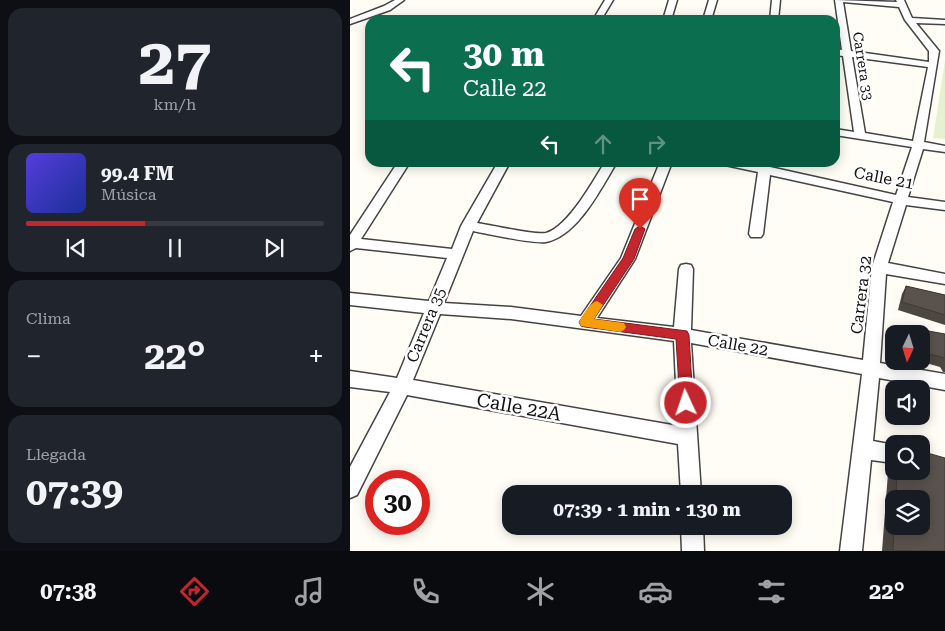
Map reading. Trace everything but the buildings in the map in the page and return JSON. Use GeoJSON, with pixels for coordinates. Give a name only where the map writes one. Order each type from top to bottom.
{"type":"FeatureCollection","features":[{"type":"Feature","properties":{"kind":"street"},"geometry":{"type":"LineString","coordinates":[[368,15],[387,8],[400,0]]}},
{"type":"Feature","properties":{"kind":"street"},"geometry":{"type":"LineString","coordinates":[[600,15],[609,0]]}},
{"type":"Feature","properties":{"kind":"street"},"geometry":{"type":"LineString","coordinates":[[668,15],[672,0]]}},
{"type":"Feature","properties":{"kind":"street"},"geometry":{"type":"LineString","coordinates":[[709,15],[713,0]]}},
{"type":"Feature","properties":{"kind":"street"},"geometry":{"type":"LineString","coordinates":[[774,15],[776,0]]}},
{"type":"Feature","properties":{"kind":"street","name":"Carrera 33"},"geometry":{"type":"LineString","coordinates":[[839,0],[860,136]]}},
{"type":"Feature","properties":{"kind":"street"},"geometry":{"type":"LineString","coordinates":[[844,0],[901,3]]}},
{"type":"Feature","properties":{"kind":"street","name":"Carrera 32"},"geometry":{"type":"LineString","coordinates":[[851,551],[871,369],[879,267],[918,146],[933,65],[934,51],[912,24],[901,3]]}},
{"type":"Feature","properties":{"kind":"street"},"geometry":{"type":"LineString","coordinates":[[350,22],[365,16]]}},
{"type":"Feature","properties":{"kind":"street"},"geometry":{"type":"LineString","coordinates":[[912,24],[945,22]]}},
{"type":"Feature","properties":{"kind":"street"},"geometry":{"type":"LineString","coordinates":[[912,24],[945,32]]}},
{"type":"Feature","properties":{"kind":"street"},"geometry":{"type":"LineString","coordinates":[[840,52],[933,65]]}},
{"type":"Feature","properties":{"kind":"street"},"geometry":{"type":"LineString","coordinates":[[840,133],[945,149]]}},
{"type":"Feature","properties":{"kind":"street"},"geometry":{"type":"LineString","coordinates":[[401,167],[351,244],[455,254]]}},
{"type":"Feature","properties":{"kind":"street","name":"Carrera 35"},"geometry":{"type":"LineString","coordinates":[[350,488],[402,386],[468,226],[501,167]]}},
{"type":"Feature","properties":{"kind":"street"},"geometry":{"type":"LineString","coordinates":[[468,226],[544,238],[552,237],[561,232],[587,200],[608,167]]}},
{"type":"Feature","properties":{"kind":"street"},"geometry":{"type":"LineString","coordinates":[[585,322],[628,259],[664,167]]}},
{"type":"Feature","properties":{"kind":"street"},"geometry":{"type":"LineString","coordinates":[[756,234],[764,167]]}},
{"type":"Feature","properties":{"kind":"street","name":"Calle 21"},"geometry":{"type":"LineString","coordinates":[[768,167],[902,200],[945,206]]}},
{"type":"Feature","properties":{"kind":"street"},"geometry":{"type":"LineString","coordinates":[[879,267],[945,279]]}},
{"type":"Feature","properties":{"kind":"street"},"geometry":{"type":"LineString","coordinates":[[686,269],[682,335],[691,485]]}},
{"type":"Feature","properties":{"kind":"street","name":"Calle 22"},"geometry":{"type":"LineString","coordinates":[[350,298],[434,308],[511,313],[682,335],[945,382]]}},
{"type":"Feature","properties":{"kind":"street","name":"Calle 22A"},"geometry":{"type":"LineString","coordinates":[[350,379],[402,386],[688,438]]}},
{"type":"Feature","properties":{"kind":"street"},"geometry":{"type":"LineString","coordinates":[[862,449],[885,453]]}},
{"type":"Feature","properties":{"kind":"street"},"geometry":{"type":"LineString","coordinates":[[692,535],[693,551]]}},
{"type":"Feature","properties":{"kind":"green space"},"geometry":{"type":"Polygon","coordinates":[[[945,60],[945,139],[933,138],[945,60]]]}},
{"type":"Feature","properties":{"kind":"slow traffic"},"geometry":{"type":"LineString","coordinates":[[597,305],[585,322],[620,327]]}},
{"type":"Feature","properties":{"kind":"route"},"geometry":{"type":"LineString","coordinates":[[640,229],[628,259],[585,322],[682,335],[686,403]]}}]}
